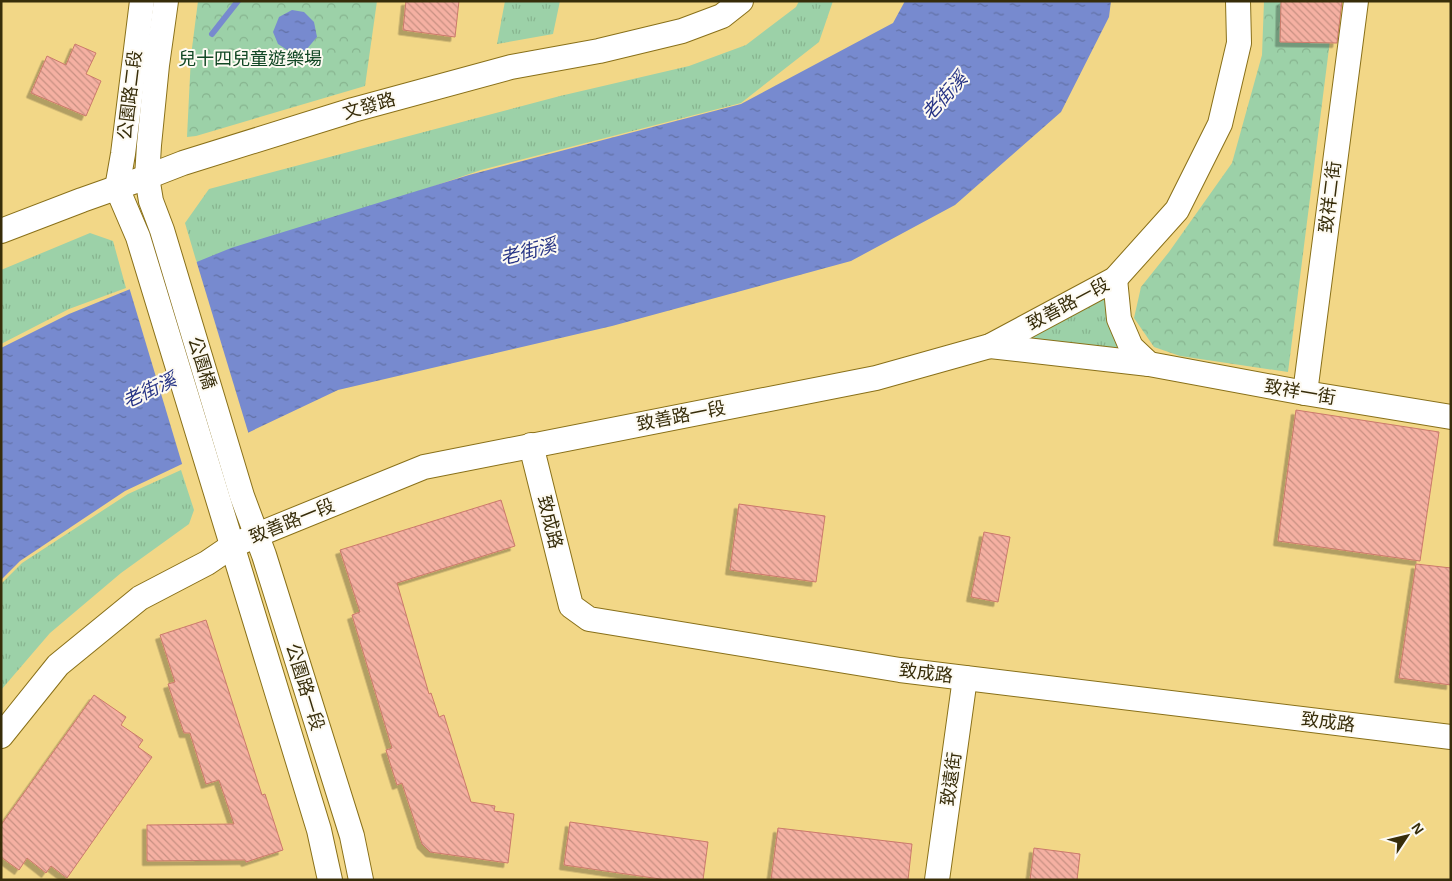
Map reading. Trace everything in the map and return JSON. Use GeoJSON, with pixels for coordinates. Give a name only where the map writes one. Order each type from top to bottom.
{"type":"FeatureCollection","features":[{"type":"Feature","properties":{"kind":"street","name":"公園路二段"},"geometry":{"type":"LineString","coordinates":[[117,188],[142,1]]}},
{"type":"Feature","properties":{"kind":"street","name":"公園路二段"},"geometry":{"type":"LineString","coordinates":[[147,178],[157,65],[166,1]]}},
{"type":"Feature","properties":{"kind":"street","name":"文發路"},"geometry":{"type":"LineString","coordinates":[[1,231],[183,163],[362,107],[511,66],[599,52],[682,31],[722,16],[741,1]]}},
{"type":"Feature","properties":{"kind":"street","name":"致善路一段"},"geometry":{"type":"LineString","coordinates":[[1,736],[58,665],[140,598],[257,534],[424,467],[876,378],[990,346],[1115,279],[1177,210],[1220,124],[1239,43],[1238,1]]}},
{"type":"Feature","properties":{"kind":"street","name":"致祥二街"},"geometry":{"type":"LineString","coordinates":[[1305,393],[1356,1]]}},
{"type":"Feature","properties":{"kind":"street","name":"公園橋"},"geometry":{"type":"LineString","coordinates":[[147,178],[151,201],[162,230],[242,496]]}},
{"type":"Feature","properties":{"kind":"street","name":"公園橋"},"geometry":{"type":"LineString","coordinates":[[117,188],[138,237],[219,503]]}},
{"type":"Feature","properties":{"kind":"street"},"geometry":{"type":"LineString","coordinates":[[1115,279],[1119,320],[1131,347],[1149,364]]}},
{"type":"Feature","properties":{"kind":"street","name":"致祥一街"},"geometry":{"type":"LineString","coordinates":[[990,346],[1149,364],[1305,393],[1451,417]]}},
{"type":"Feature","properties":{"kind":"street","name":"致成路"},"geometry":{"type":"LineString","coordinates":[[531,445],[571,606],[589,619],[900,670],[1451,737]]}},
{"type":"Feature","properties":{"kind":"street","name":"公園路一段"},"geometry":{"type":"LineString","coordinates":[[242,496],[257,534],[352,836],[361,880]]}},
{"type":"Feature","properties":{"kind":"street","name":"公園路一段"},"geometry":{"type":"LineString","coordinates":[[219,503],[319,830],[330,880]]}},
{"type":"Feature","properties":{"kind":"street","name":"致遠街"},"geometry":{"type":"LineString","coordinates":[[937,880],[965,678]]}},
{"type":"Feature","properties":{"kind":"green space","name":"兒十四兒童遊樂場"},"geometry":{"type":"Polygon","coordinates":[[[198,1],[377,1],[365,86],[196,136],[187,137],[191,56],[198,1]]]}},
{"type":"Feature","properties":{"kind":"green space"},"geometry":{"type":"Polygon","coordinates":[[[505,1],[560,1],[553,34],[497,44],[505,1]]]}},
{"type":"Feature","properties":{"kind":"green space"},"geometry":{"type":"Polygon","coordinates":[[[799,1],[833,1],[819,42],[741,103],[481,170],[198,267],[185,223],[209,189],[560,96],[689,66],[746,45],[796,7],[799,1]]]}},
{"type":"Feature","properties":{"kind":"green space"},"geometry":{"type":"Polygon","coordinates":[[[1264,1],[1335,1],[1288,372],[1180,356],[1154,347],[1134,318],[1141,287],[1169,252],[1232,163],[1262,55],[1264,1]]]}},
{"type":"Feature","properties":{"kind":"green space"},"geometry":{"type":"Polygon","coordinates":[[[90,233],[113,241],[126,288],[69,309],[1,344],[1,270],[90,233]]]}},
{"type":"Feature","properties":{"kind":"green space"},"geometry":{"type":"Polygon","coordinates":[[[1115,279],[1149,364],[990,346],[1115,279]]]}},
{"type":"Feature","properties":{"kind":"green space"},"geometry":{"type":"Polygon","coordinates":[[[181,470],[194,510],[189,524],[121,573],[50,633],[1,690],[1,584],[22,563],[128,494],[181,470]]]}},
{"type":"Feature","properties":{"kind":"water","name":"老街溪"},"geometry":{"type":"Polygon","coordinates":[[[905,1],[1111,1],[1109,17],[1061,112],[955,205],[851,261],[612,326],[338,390],[125,491],[20,561],[1,580],[1,348],[69,314],[231,248],[469,175],[741,104],[893,23],[905,1]]]}},
{"type":"Feature","properties":{"kind":"water"},"geometry":{"type":"Polygon","coordinates":[[[292,10],[304,12],[314,22],[317,37],[306,50],[292,53],[278,44],[273,32],[279,17],[292,10]]]}},
{"type":"Feature","properties":{"kind":"pier"},"geometry":{"type":"Polygon","coordinates":[[[196,260],[249,435],[183,467],[129,287],[196,260]]]}},
{"type":"Feature","properties":{"kind":"building"},"geometry":{"type":"Polygon","coordinates":[[[406,1],[459,1],[455,37],[403,30],[406,1]]]}},
{"type":"Feature","properties":{"kind":"building"},"geometry":{"type":"Polygon","coordinates":[[[1281,1],[1342,1],[1337,43],[1280,42],[1281,1]]]}},
{"type":"Feature","properties":{"kind":"building"},"geometry":{"type":"Polygon","coordinates":[[[75,44],[96,53],[86,74],[101,81],[86,116],[31,93],[47,56],[66,65],[75,44]]]}},
{"type":"Feature","properties":{"kind":"building"},"geometry":{"type":"Polygon","coordinates":[[[1296,410],[1439,432],[1420,561],[1278,541],[1296,410]]]}},
{"type":"Feature","properties":{"kind":"building"},"geometry":{"type":"Polygon","coordinates":[[[501,500],[515,546],[397,583],[429,694],[431,693],[439,717],[444,715],[471,802],[495,806],[494,811],[514,814],[508,863],[430,852],[422,844],[402,783],[397,785],[386,750],[392,748],[352,615],[360,612],[340,550],[501,500]]]}},
{"type":"Feature","properties":{"kind":"building"},"geometry":{"type":"Polygon","coordinates":[[[739,504],[825,516],[816,582],[730,570],[739,504]]]}},
{"type":"Feature","properties":{"kind":"building"},"geometry":{"type":"Polygon","coordinates":[[[984,532],[1010,537],[998,602],[971,597],[984,532]]]}},
{"type":"Feature","properties":{"kind":"building"},"geometry":{"type":"Polygon","coordinates":[[[1416,564],[1451,568],[1451,685],[1399,678],[1416,564]]]}},
{"type":"Feature","properties":{"kind":"building"},"geometry":{"type":"Polygon","coordinates":[[[206,620],[262,795],[265,794],[283,850],[246,862],[245,860],[147,861],[147,825],[234,824],[219,780],[206,784],[190,733],[184,733],[168,684],[175,682],[160,635],[206,620]]]}},
{"type":"Feature","properties":{"kind":"building"},"geometry":{"type":"Polygon","coordinates":[[[94,695],[126,717],[121,725],[143,740],[138,747],[152,757],[67,878],[51,866],[46,873],[27,858],[19,870],[1,857],[1,825],[94,695]]]}},
{"type":"Feature","properties":{"kind":"building"},"geometry":{"type":"Polygon","coordinates":[[[570,822],[708,842],[703,880],[667,880],[564,865],[570,822]]]}},
{"type":"Feature","properties":{"kind":"building"},"geometry":{"type":"Polygon","coordinates":[[[778,828],[912,844],[908,880],[771,880],[778,828]]]}},
{"type":"Feature","properties":{"kind":"building"},"geometry":{"type":"Polygon","coordinates":[[[1034,848],[1080,854],[1077,880],[1030,880],[1034,848]]]}},
{"type":"Feature","properties":{"kind":"waterway"},"geometry":{"type":"LineString","coordinates":[[212,34],[238,1]]}}]}
